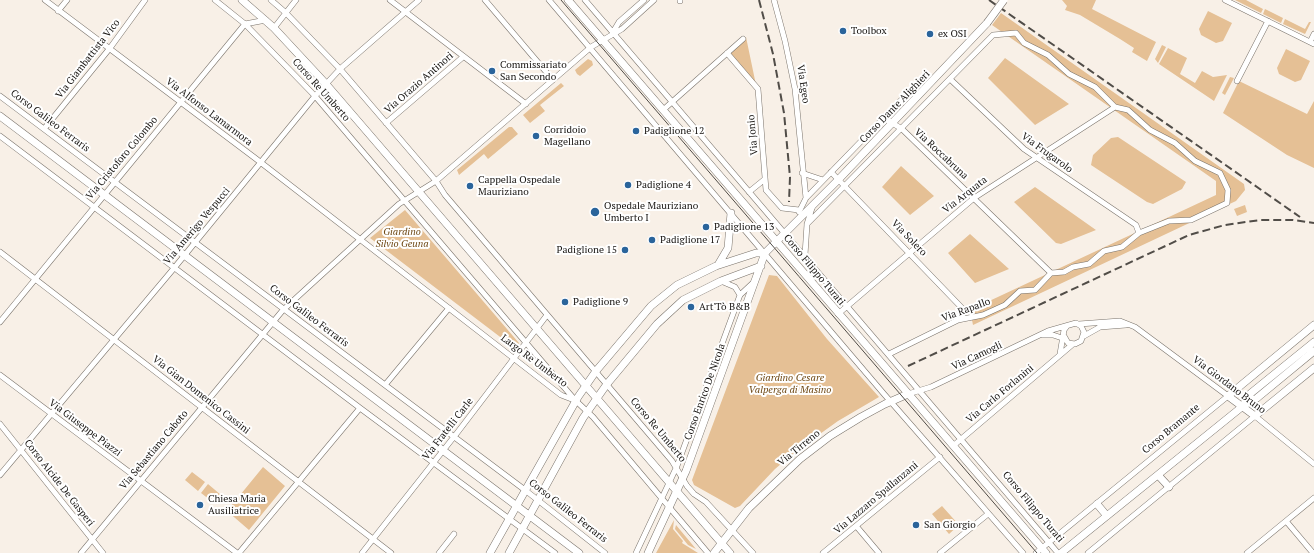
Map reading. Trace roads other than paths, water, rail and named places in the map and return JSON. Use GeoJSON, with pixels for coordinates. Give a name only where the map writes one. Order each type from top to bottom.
{"type":"FeatureCollection","features":[{"type":"Feature","properties":{"kind":"main road","name":"Corso Re Umberto"},"geometry":{"type":"LineString","coordinates":[[242,0],[266,20],[326,84],[419,192]]}},
{"type":"Feature","properties":{"kind":"main road","name":"Corso Filippo Turati"},"geometry":{"type":"LineString","coordinates":[[568,0],[953,446],[1041,552]]}},
{"type":"Feature","properties":{"kind":"main road","name":"Corso Dante Alighieri"},"geometry":{"type":"LineString","coordinates":[[765,253],[893,123],[987,23],[1004,0]]}},
{"type":"Feature","properties":{"kind":"main road"},"geometry":{"type":"LineString","coordinates":[[0,116],[579,553]]}},
{"type":"Feature","properties":{"kind":"main road","name":"Largo Re Umberto"},"geometry":{"type":"LineString","coordinates":[[419,192],[585,386]]}},
{"type":"Feature","properties":{"kind":"main road"},"geometry":{"type":"LineString","coordinates":[[718,265],[728,248],[731,213]]}},
{"type":"Feature","properties":{"kind":"main road"},"geometry":{"type":"LineString","coordinates":[[490,553],[575,400],[596,371],[639,319],[661,297],[677,285],[718,265],[756,253],[765,253]]}},
{"type":"Feature","properties":{"kind":"main road","name":"Corso Enrico De Nicola"},"geometry":{"type":"LineString","coordinates":[[648,553],[670,509],[682,480],[765,253]]}},
{"type":"Feature","properties":{"kind":"main road"},"geometry":{"type":"LineString","coordinates":[[508,553],[596,398],[670,311],[683,300],[721,281],[761,266]]}},
{"type":"Feature","properties":{"kind":"main road","name":"Corso Bramante"},"geometry":{"type":"LineString","coordinates":[[1228,396],[1314,325]]}},
{"type":"Feature","properties":{"kind":"main road"},"geometry":{"type":"LineString","coordinates":[[1243,406],[1251,393],[1314,342]]}},
{"type":"Feature","properties":{"kind":"main road"},"geometry":{"type":"LineString","coordinates":[[1060,553],[1243,406],[1257,398],[1314,351]]}},
{"type":"Feature","properties":{"kind":"main road"},"geometry":{"type":"LineString","coordinates":[[1255,416],[1314,368]]}},
{"type":"Feature","properties":{"kind":"main road"},"geometry":{"type":"LineString","coordinates":[[585,386],[730,553]]}},
{"type":"Feature","properties":{"kind":"main road","name":"Via Tirreno"},"geometry":{"type":"LineString","coordinates":[[714,553],[732,529],[770,487],[800,459],[830,436],[890,401],[908,394]]}},
{"type":"Feature","properties":{"kind":"main road","name":"Via Giordano Bruno"},"geometry":{"type":"LineString","coordinates":[[1228,396],[1255,416]]}},
{"type":"Feature","properties":{"kind":"main road"},"geometry":{"type":"LineString","coordinates":[[1158,475],[1169,487]]}},
{"type":"Feature","properties":{"kind":"main road"},"geometry":{"type":"LineString","coordinates":[[1097,504],[1107,516]]}},
{"type":"Feature","properties":{"kind":"street","name":"Via Alfonso Lamarmora"},"geometry":{"type":"LineString","coordinates":[[45,0],[181,102],[360,240]]}},
{"type":"Feature","properties":{"kind":"street"},"geometry":{"type":"LineString","coordinates":[[58,11],[67,0]]}},
{"type":"Feature","properties":{"kind":"street","name":"Via Giambattista Vico"},"geometry":{"type":"LineString","coordinates":[[44,129],[110,48],[145,0]]}},
{"type":"Feature","properties":{"kind":"street","name":"Corso Re Umberto"},"geometry":{"type":"LineString","coordinates":[[215,0],[245,24],[315,96],[406,200]]}},
{"type":"Feature","properties":{"kind":"street"},"geometry":{"type":"LineString","coordinates":[[271,0],[286,13],[340,69],[436,181],[443,193],[596,371]]}},
{"type":"Feature","properties":{"kind":"street"},"geometry":{"type":"LineString","coordinates":[[274,28],[296,0]]}},
{"type":"Feature","properties":{"kind":"street"},"geometry":{"type":"LineString","coordinates":[[390,0],[526,104]]}},
{"type":"Feature","properties":{"kind":"street","name":"Via Amerigo Vespucci"},"geometry":{"type":"LineString","coordinates":[[0,475],[195,243],[315,96],[340,69],[419,0]]}},
{"type":"Feature","properties":{"kind":"street"},"geometry":{"type":"LineString","coordinates":[[485,0],[553,80]]}},
{"type":"Feature","properties":{"kind":"street"},"geometry":{"type":"LineString","coordinates":[[549,0],[591,47],[890,401],[1023,553]]}},
{"type":"Feature","properties":{"kind":"street","name":"Corso Filippo Turati"},"geometry":{"type":"LineString","coordinates":[[585,0],[1060,553]]}},
{"type":"Feature","properties":{"kind":"street"},"geometry":{"type":"LineString","coordinates":[[613,33],[619,22],[644,0]]}},
{"type":"Feature","properties":{"kind":"street"},"geometry":{"type":"LineString","coordinates":[[360,240],[406,200],[436,181],[591,47],[602,39],[622,29],[654,0]]}},
{"type":"Feature","properties":{"kind":"street","name":"Via Egeo"},"geometry":{"type":"LineString","coordinates":[[774,0],[785,41],[795,89],[802,173],[806,198]]}},
{"type":"Feature","properties":{"kind":"street"},"geometry":{"type":"LineString","coordinates":[[1226,0],[1312,43],[1314,34]]}},
{"type":"Feature","properties":{"kind":"street"},"geometry":{"type":"LineString","coordinates":[[245,24],[266,20]]}},
{"type":"Feature","properties":{"kind":"street"},"geometry":{"type":"LineString","coordinates":[[1236,81],[1268,21]]}},
{"type":"Feature","properties":{"kind":"street","name":"Via Cristoforo Colombo"},"geometry":{"type":"LineString","coordinates":[[0,322],[245,24]]}},
{"type":"Feature","properties":{"kind":"street","name":"Corso Dante Alighieri"},"geometry":{"type":"LineString","coordinates":[[807,224],[994,35],[1016,33],[1024,43],[1048,55],[1069,74],[1095,87],[1115,107]]}},
{"type":"Feature","properties":{"kind":"street"},"geometry":{"type":"LineString","coordinates":[[663,110],[743,39]]}},
{"type":"Feature","properties":{"kind":"street","name":"Via Jonio"},"geometry":{"type":"LineString","coordinates":[[727,53],[758,89],[766,190],[780,206],[799,210]]}},
{"type":"Feature","properties":{"kind":"street","name":"Via Orazio Antinori"},"geometry":{"type":"LineString","coordinates":[[386,123],[463,57]]}},
{"type":"Feature","properties":{"kind":"street","name":"Via Frugarolo"},"geometry":{"type":"LineString","coordinates":[[950,79],[1035,158],[1136,225],[1139,233]]}},
{"type":"Feature","properties":{"kind":"street","name":"Corso Dante Alighieri"},"geometry":{"type":"LineString","coordinates":[[796,223],[799,210],[806,198],[907,94]]}},
{"type":"Feature","properties":{"kind":"street","name":"Corso Galileo Ferraris"},"geometry":{"type":"LineString","coordinates":[[0,96],[283,310],[385,385],[453,438],[525,490],[606,553]]}},
{"type":"Feature","properties":{"kind":"street"},"geometry":{"type":"LineString","coordinates":[[1051,274],[1064,272],[1074,267],[1089,264],[1104,251],[1122,247],[1139,233],[1169,221],[1190,220],[1227,203],[1228,190],[1220,173],[1195,161],[1175,143],[1150,130],[1128,110],[1115,107]]}},
{"type":"Feature","properties":{"kind":"street","name":"Via Arquata"},"geometry":{"type":"LineString","coordinates":[[838,314],[974,198],[1115,107]]}},
{"type":"Feature","properties":{"kind":"street","name":"Via Roccabruna"},"geometry":{"type":"LineString","coordinates":[[884,118],[902,129],[1051,274]]}},
{"type":"Feature","properties":{"kind":"street"},"geometry":{"type":"LineString","coordinates":[[0,136],[360,408],[555,553]]}},
{"type":"Feature","properties":{"kind":"street","name":"Via Solero"},"geometry":{"type":"LineString","coordinates":[[831,172],[910,252],[962,308],[963,314],[958,320]]}},
{"type":"Feature","properties":{"kind":"street"},"geometry":{"type":"LineString","coordinates":[[802,173],[823,180]]}},
{"type":"Feature","properties":{"kind":"street"},"geometry":{"type":"LineString","coordinates":[[749,192],[765,179]]}},
{"type":"Feature","properties":{"kind":"street","name":"Largo Re Umberto"},"geometry":{"type":"LineString","coordinates":[[406,200],[575,400]]}},
{"type":"Feature","properties":{"kind":"street"},"geometry":{"type":"LineString","coordinates":[[805,255],[807,224],[813,205]]}},
{"type":"Feature","properties":{"kind":"street"},"geometry":{"type":"LineString","coordinates":[[796,223],[818,214]]}},
{"type":"Feature","properties":{"kind":"street","name":"Largo Re Umberto"},"geometry":{"type":"LineString","coordinates":[[360,240],[561,395],[575,400]]}},
{"type":"Feature","properties":{"kind":"street","name":"Via Sebastiano Caboto"},"geometry":{"type":"LineString","coordinates":[[81,553],[272,322],[283,310],[360,240]]}},
{"type":"Feature","properties":{"kind":"street","name":"Via Gian Domenico Cassini"},"geometry":{"type":"LineString","coordinates":[[0,252],[391,553]]}},
{"type":"Feature","properties":{"kind":"street","name":"Via Rapallo"},"geometry":{"type":"LineString","coordinates":[[889,354],[958,320],[983,315],[1006,305],[1020,291],[1035,290],[1051,274]]}},
{"type":"Feature","properties":{"kind":"street","name":"Corso Enrico De Nicola"},"geometry":{"type":"LineString","coordinates":[[636,553],[677,466],[740,295],[756,280]]}},
{"type":"Feature","properties":{"kind":"street"},"geometry":{"type":"LineString","coordinates":[[721,281],[735,287],[740,295]]}},
{"type":"Feature","properties":{"kind":"street"},"geometry":{"type":"LineString","coordinates":[[385,385],[449,308]]}},
{"type":"Feature","properties":{"kind":"street","name":"Via Fratelli Carle"},"geometry":{"type":"LineString","coordinates":[[362,553],[434,463],[514,360],[535,328],[547,315]]}},
{"type":"Feature","properties":{"kind":"street","name":"Via Giordano Bruno"},"geometry":{"type":"LineString","coordinates":[[1079,324],[1120,321],[1140,330],[1228,396]]}},
{"type":"Feature","properties":{"kind":"street"},"geometry":{"type":"LineString","coordinates":[[1060,355],[1064,338],[1064,330],[1067,326],[1072,323],[1079,324],[1083,329],[1084,336]]}},
{"type":"Feature","properties":{"kind":"street"},"geometry":{"type":"LineString","coordinates":[[1040,335],[1053,335],[1064,338],[1074,344],[1081,342],[1084,336],[1100,327],[1129,325]]}},
{"type":"Feature","properties":{"kind":"street","name":"Via Camogli"},"geometry":{"type":"LineString","coordinates":[[920,390],[931,387],[1048,331],[1067,326]]}},
{"type":"Feature","properties":{"kind":"street","name":"Via Carlo Forlanini"},"geometry":{"type":"LineString","coordinates":[[953,446],[1074,344]]}},
{"type":"Feature","properties":{"kind":"street","name":"Corso Re Umberto"},"geometry":{"type":"LineString","coordinates":[[596,371],[677,466],[682,480],[694,494],[706,502],[753,553]]}},
{"type":"Feature","properties":{"kind":"street","name":"Via Giuseppe Piazzi"},"geometry":{"type":"LineString","coordinates":[[0,375],[238,553]]}},
{"type":"Feature","properties":{"kind":"street","name":"Via Tirreno"},"geometry":{"type":"LineString","coordinates":[[908,394],[920,390]]}},
{"type":"Feature","properties":{"kind":"street","name":"Corso Bramante"},"geometry":{"type":"LineString","coordinates":[[1041,552],[1050,542],[1228,396]]}},
{"type":"Feature","properties":{"kind":"street"},"geometry":{"type":"LineString","coordinates":[[575,400],[588,411],[708,553]]}},
{"type":"Feature","properties":{"kind":"street"},"geometry":{"type":"LineString","coordinates":[[238,553],[360,408]]}},
{"type":"Feature","properties":{"kind":"street"},"geometry":{"type":"LineString","coordinates":[[1088,553],[1255,416]]}},
{"type":"Feature","properties":{"kind":"street","name":"Via Giordano Bruno"},"geometry":{"type":"LineString","coordinates":[[1255,416],[1314,464]]}},
{"type":"Feature","properties":{"kind":"street","name":"Corso Alcide De Gasperi"},"geometry":{"type":"LineString","coordinates":[[0,424],[103,553]]}},
{"type":"Feature","properties":{"kind":"street","name":"Via Lazzaro Spallanzani"},"geometry":{"type":"LineString","coordinates":[[823,553],[940,457]]}},
{"type":"Feature","properties":{"kind":"street"},"geometry":{"type":"LineString","coordinates":[[1247,553],[1314,498]]}},
{"type":"Feature","properties":{"kind":"street"},"geometry":{"type":"LineString","coordinates":[[940,553],[988,514]]}},
{"type":"Feature","properties":{"kind":"street"},"geometry":{"type":"LineString","coordinates":[[1286,521],[1313,553]]}},
{"type":"Feature","properties":{"kind":"street"},"geometry":{"type":"LineString","coordinates":[[857,526],[879,553]]}},
{"type":"Feature","properties":{"kind":"street"},"geometry":{"type":"LineString","coordinates":[[439,553],[454,534]]}},
{"type":"Feature","properties":{"kind":"tram line"},"geometry":{"type":"LineString","coordinates":[[561,0],[1037,553]]}},
{"type":"Feature","properties":{"kind":"railway"},"geometry":{"type":"LineString","coordinates":[[759,0],[773,54],[784,113],[790,177],[789,202]]}},
{"type":"Feature","properties":{"kind":"railway"},"geometry":{"type":"LineString","coordinates":[[989,0],[1300,217]]}},
{"type":"Feature","properties":{"kind":"railway"},"geometry":{"type":"LineString","coordinates":[[908,366],[1189,235],[1225,225],[1260,220],[1293,220],[1314,223]]}},
{"type":"Feature","properties":{"kind":"place","name":"Toolbox"},"geometry":{"type":"Point","coordinates":[843,31]}},
{"type":"Feature","properties":{"kind":"place","name":"ex OSI"},"geometry":{"type":"Point","coordinates":[930,34]}},
{"type":"Feature","properties":{"kind":"place","name":"Commissariato San Secondo"},"geometry":{"type":"Point","coordinates":[492,71]}},
{"type":"Feature","properties":{"kind":"place","name":"Padiglione 12"},"geometry":{"type":"Point","coordinates":[636,131]}},
{"type":"Feature","properties":{"kind":"place","name":"Corridoio Magellano"},"geometry":{"type":"Point","coordinates":[536,136]}},
{"type":"Feature","properties":{"kind":"place","name":"Padiglione 4"},"geometry":{"type":"Point","coordinates":[628,185]}},
{"type":"Feature","properties":{"kind":"place","name":"Cappella Ospedale Mauriziano"},"geometry":{"type":"Point","coordinates":[470,186]}},
{"type":"Feature","properties":{"kind":"place","name":"Ospedale Mauriziano Umberto I"},"geometry":{"type":"Point","coordinates":[595,212]}},
{"type":"Feature","properties":{"kind":"place","name":"Padiglione 13"},"geometry":{"type":"Point","coordinates":[706,227]}},
{"type":"Feature","properties":{"kind":"place","name":"Padiglione 17"},"geometry":{"type":"Point","coordinates":[652,240]}},
{"type":"Feature","properties":{"kind":"place","name":"Padiglione 15"},"geometry":{"type":"Point","coordinates":[625,250]}},
{"type":"Feature","properties":{"kind":"place","name":"Padiglione 9"},"geometry":{"type":"Point","coordinates":[565,302]}},
{"type":"Feature","properties":{"kind":"place","name":"Art'Tò B&B"},"geometry":{"type":"Point","coordinates":[691,307]}},
{"type":"Feature","properties":{"kind":"place","name":"Chiesa Maria Ausiliatrice"},"geometry":{"type":"Point","coordinates":[200,505]}},
{"type":"Feature","properties":{"kind":"place","name":"San Giorgio"},"geometry":{"type":"Point","coordinates":[916,525]}},
{"type":"Feature","properties":{"kind":"park label","name":"Giardino Silvio Geuna"},"geometry":{"type":"Point","coordinates":[402,238]}},
{"type":"Feature","properties":{"kind":"park label","name":"Giardino Cesare Valperga di Masino"},"geometry":{"type":"Point","coordinates":[790,384]}}]}
